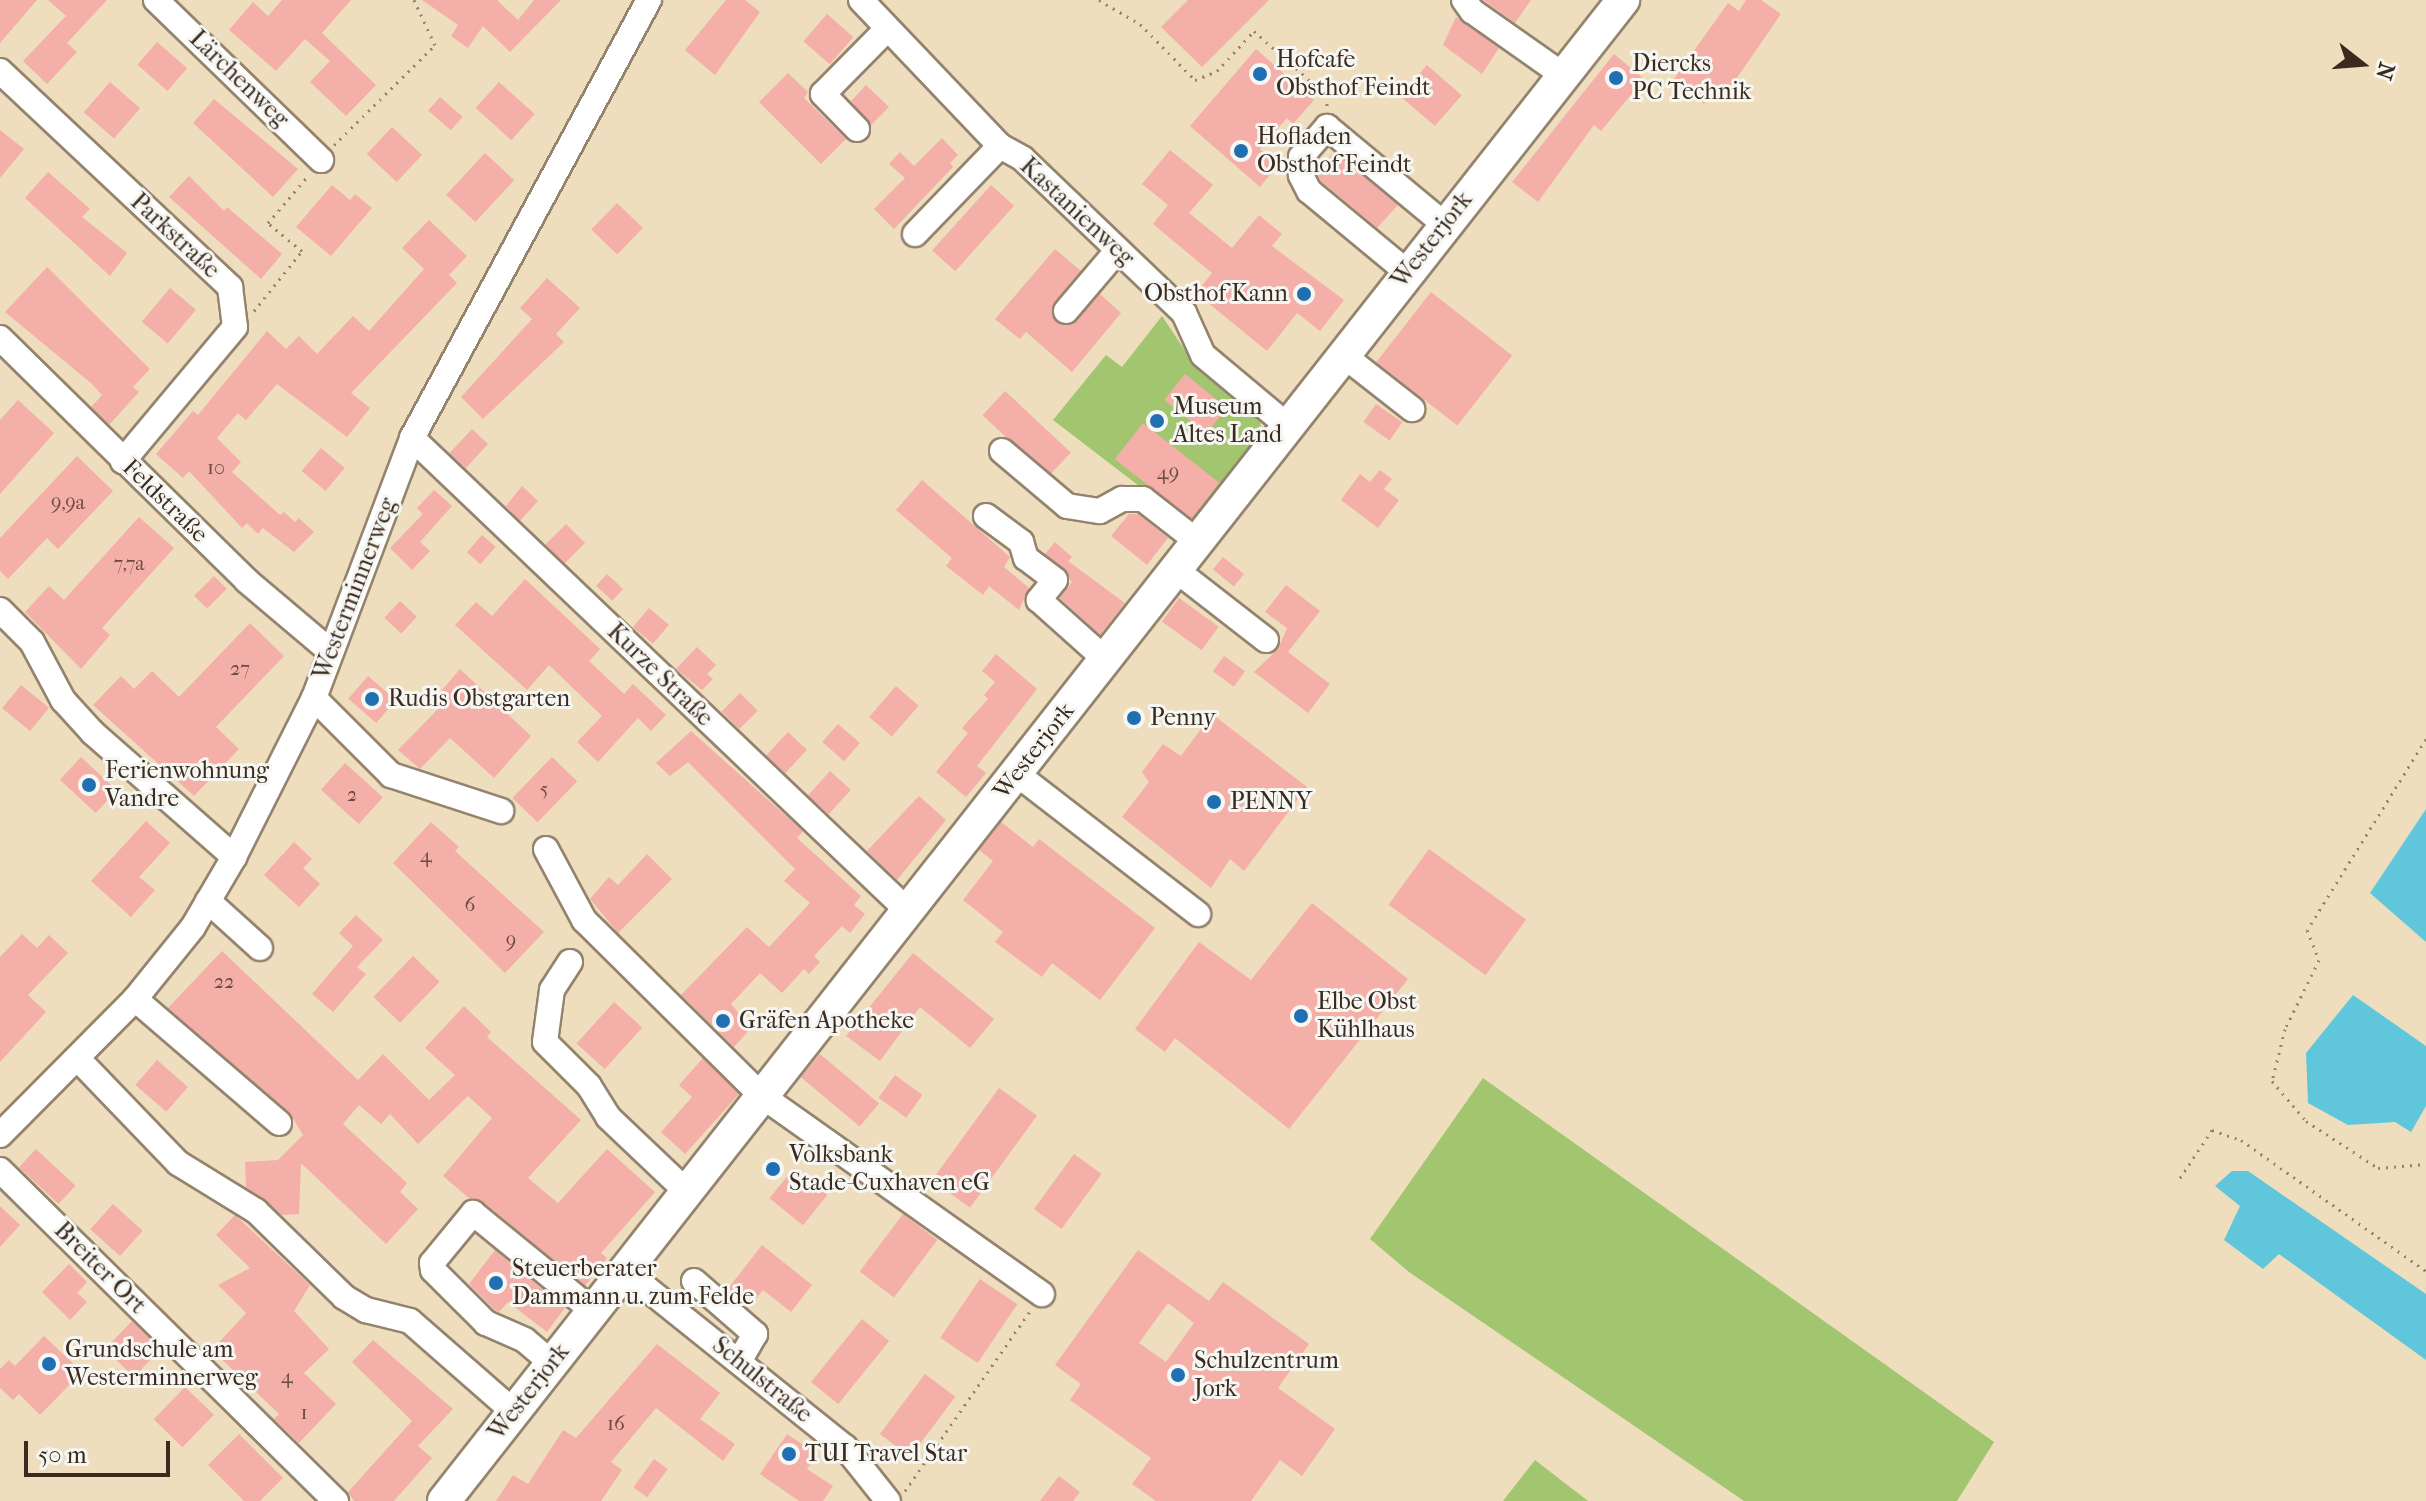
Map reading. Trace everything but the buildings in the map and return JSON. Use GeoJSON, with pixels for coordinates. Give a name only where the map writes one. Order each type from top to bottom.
{"type":"FeatureCollection","features":[{"type":"Feature","properties":{"kind":"main road","name":"Westerjork"},"geometry":{"type":"LineString","coordinates":[[444,1501],[1017,774],[1444,224],[1623,0]]}},
{"type":"Feature","properties":{"kind":"street","name":"Lärchenweg"},"geometry":{"type":"LineString","coordinates":[[156,0],[321,160]]}},
{"type":"Feature","properties":{"kind":"street","name":"Westerminnerweg"},"geometry":{"type":"LineString","coordinates":[[0,1135],[135,999],[208,901],[234,857],[314,698],[412,438],[649,0]]}},
{"type":"Feature","properties":{"kind":"street","name":"Kastanienweg"},"geometry":{"type":"LineString","coordinates":[[861,0],[1000,146],[1023,159],[1184,313],[1203,355],[1288,426]]}},
{"type":"Feature","properties":{"kind":"street"},"geometry":{"type":"LineString","coordinates":[[1464,0],[1563,75]]}},
{"type":"Feature","properties":{"kind":"street"},"geometry":{"type":"LineString","coordinates":[[857,129],[823,94],[887,29]]}},
{"type":"Feature","properties":{"kind":"street","name":"Parkstraße"},"geometry":{"type":"LineString","coordinates":[[0,71],[230,287],[235,327],[123,461]]}},
{"type":"Feature","properties":{"kind":"street"},"geometry":{"type":"LineString","coordinates":[[1407,272],[1309,191],[1301,175],[1301,157],[1327,127],[1444,224]]}},
{"type":"Feature","properties":{"kind":"street"},"geometry":{"type":"LineString","coordinates":[[915,234],[1000,146]]}},
{"type":"Feature","properties":{"kind":"street"},"geometry":{"type":"LineString","coordinates":[[1066,311],[1118,250]]}},
{"type":"Feature","properties":{"kind":"street","name":"Feldstraße"},"geometry":{"type":"LineString","coordinates":[[2,343],[247,581],[331,652]]}},
{"type":"Feature","properties":{"kind":"street"},"geometry":{"type":"LineString","coordinates":[[1343,355],[1412,409]]}},
{"type":"Feature","properties":{"kind":"street","name":"Kurze Straße"},"geometry":{"type":"LineString","coordinates":[[412,438],[908,911]]}},
{"type":"Feature","properties":{"kind":"street"},"geometry":{"type":"LineString","coordinates":[[1002,451],[1067,506],[1100,511],[1122,499],[1143,499],[1198,542]]}},
{"type":"Feature","properties":{"kind":"street"},"geometry":{"type":"LineString","coordinates":[[986,516],[1021,542],[1026,558],[1055,580],[1039,600],[1106,660]]}},
{"type":"Feature","properties":{"kind":"street"},"geometry":{"type":"LineString","coordinates":[[1176,570],[1266,640]]}},
{"type":"Feature","properties":{"kind":"street"},"geometry":{"type":"LineString","coordinates":[[0,610],[32,642],[63,700],[93,733],[234,857]]}},
{"type":"Feature","properties":{"kind":"street"},"geometry":{"type":"LineString","coordinates":[[314,698],[391,775],[501,811]]}},
{"type":"Feature","properties":{"kind":"street"},"geometry":{"type":"LineString","coordinates":[[1017,774],[1198,914]]}},
{"type":"Feature","properties":{"kind":"street"},"geometry":{"type":"LineString","coordinates":[[546,849],[584,920],[762,1096],[1042,1294]]}},
{"type":"Feature","properties":{"kind":"street"},"geometry":{"type":"LineString","coordinates":[[208,901],[260,948]]}},
{"type":"Feature","properties":{"kind":"street"},"geometry":{"type":"LineString","coordinates":[[570,962],[552,990],[545,1042],[589,1086],[608,1117],[687,1192]]}},
{"type":"Feature","properties":{"kind":"street"},"geometry":{"type":"LineString","coordinates":[[135,999],[279,1123]]}},
{"type":"Feature","properties":{"kind":"street"},"geometry":{"type":"LineString","coordinates":[[77,1058],[178,1163],[256,1211],[344,1297],[366,1310],[410,1321],[514,1412]]}},
{"type":"Feature","properties":{"kind":"street","name":"Breiter Ort"},"geometry":{"type":"LineString","coordinates":[[0,1170],[336,1501]]}},
{"type":"Feature","properties":{"kind":"street"},"geometry":{"type":"LineString","coordinates":[[552,1363],[525,1340],[486,1323],[433,1270],[432,1263],[473,1213],[593,1311]]}},
{"type":"Feature","properties":{"kind":"street","name":"Schulstraße"},"geometry":{"type":"LineString","coordinates":[[625,1271],[845,1447],[888,1501]]}},
{"type":"Feature","properties":{"kind":"street"},"geometry":{"type":"LineString","coordinates":[[694,1281],[755,1334],[739,1362]]}},
{"type":"Feature","properties":{"kind":"path"},"geometry":{"type":"LineString","coordinates":[[1099,0],[1140,24],[1195,80],[1217,71],[1254,31],[1327,96],[1327,127]]}},
{"type":"Feature","properties":{"kind":"path"},"geometry":{"type":"LineString","coordinates":[[1264,153],[1274,158]]}},
{"type":"Feature","properties":{"kind":"path"},"geometry":{"type":"LineString","coordinates":[[2426,739],[2307,930],[2319,960],[2285,1029],[2272,1081],[2306,1121],[2378,1168],[2426,1164]]}},
{"type":"Feature","properties":{"kind":"path"},"geometry":{"type":"LineString","coordinates":[[2180,1178],[2212,1130],[2241,1140],[2426,1271]]}},
{"type":"Feature","properties":{"kind":"path"},"geometry":{"type":"LineString","coordinates":[[898,1501],[1042,1294]]}},
{"type":"Feature","properties":{"kind":"green space","name":"Museum Altes Land"},"geometry":{"type":"Polygon","coordinates":[[[1162,316],[1188,355],[1261,423],[1258,443],[1194,528],[1053,420],[1106,355],[1122,367],[1162,316]]]}},
{"type":"Feature","properties":{"kind":"green space"},"geometry":{"type":"Polygon","coordinates":[[[1483,1078],[1994,1442],[1957,1501],[1744,1501],[1409,1272],[1370,1239],[1483,1078]]]}},
{"type":"Feature","properties":{"kind":"green space"},"geometry":{"type":"Polygon","coordinates":[[[1535,1460],[1588,1501],[1503,1501],[1535,1460]]]}},
{"type":"Feature","properties":{"kind":"water"},"geometry":{"type":"Polygon","coordinates":[[[2426,809],[2426,942],[2370,893],[2426,809]]]}},
{"type":"Feature","properties":{"kind":"water"},"geometry":{"type":"Polygon","coordinates":[[[2353,995],[2426,1046],[2426,1106],[2411,1132],[2395,1122],[2348,1125],[2308,1103],[2306,1053],[2353,995]]]}},
{"type":"Feature","properties":{"kind":"water"},"geometry":{"type":"Polygon","coordinates":[[[2232,1171],[2248,1171],[2426,1294],[2426,1360],[2279,1254],[2263,1269],[2224,1240],[2240,1206],[2215,1186],[2232,1171]]]}},
{"type":"Feature","properties":{"kind":"place","name":"Hofcafe Obsthof Feindt"},"geometry":{"type":"Point","coordinates":[1260,74]}},
{"type":"Feature","properties":{"kind":"place","name":"Diercks PC Technik"},"geometry":{"type":"Point","coordinates":[1616,78]}},
{"type":"Feature","properties":{"kind":"place","name":"Hofladen Obsthof Feindt"},"geometry":{"type":"Point","coordinates":[1241,151]}},
{"type":"Feature","properties":{"kind":"place","name":"Obsthof Kann"},"geometry":{"type":"Point","coordinates":[1304,294]}},
{"type":"Feature","properties":{"kind":"place","name":"Museum Altes Land"},"geometry":{"type":"Point","coordinates":[1157,421]}},
{"type":"Feature","properties":{"kind":"place","name":"Rudis Obstgarten"},"geometry":{"type":"Point","coordinates":[372,699]}},
{"type":"Feature","properties":{"kind":"place","name":"Penny"},"geometry":{"type":"Point","coordinates":[1134,718]}},
{"type":"Feature","properties":{"kind":"place","name":"Ferienwohnung Vandre"},"geometry":{"type":"Point","coordinates":[89,785]}},
{"type":"Feature","properties":{"kind":"place","name":"PENNY"},"geometry":{"type":"Point","coordinates":[1214,802]}},
{"type":"Feature","properties":{"kind":"place","name":"Elbe Obst Kühlhaus"},"geometry":{"type":"Point","coordinates":[1301,1016]}},
{"type":"Feature","properties":{"kind":"place","name":"Gräfen Apotheke"},"geometry":{"type":"Point","coordinates":[723,1021]}},
{"type":"Feature","properties":{"kind":"place","name":"Volksbank Stade-Cuxhaven eG"},"geometry":{"type":"Point","coordinates":[773,1169]}},
{"type":"Feature","properties":{"kind":"place","name":"Steuerberater Dammann u. zum Felde"},"geometry":{"type":"Point","coordinates":[496,1283]}},
{"type":"Feature","properties":{"kind":"place","name":"Grundschule am Westerminnerweg"},"geometry":{"type":"Point","coordinates":[49,1364]}},
{"type":"Feature","properties":{"kind":"place","name":"Schulzentrum Jork"},"geometry":{"type":"Point","coordinates":[1178,1375]}},
{"type":"Feature","properties":{"kind":"place","name":"TUI Travel Star"},"geometry":{"type":"Point","coordinates":[789,1454]}}]}
